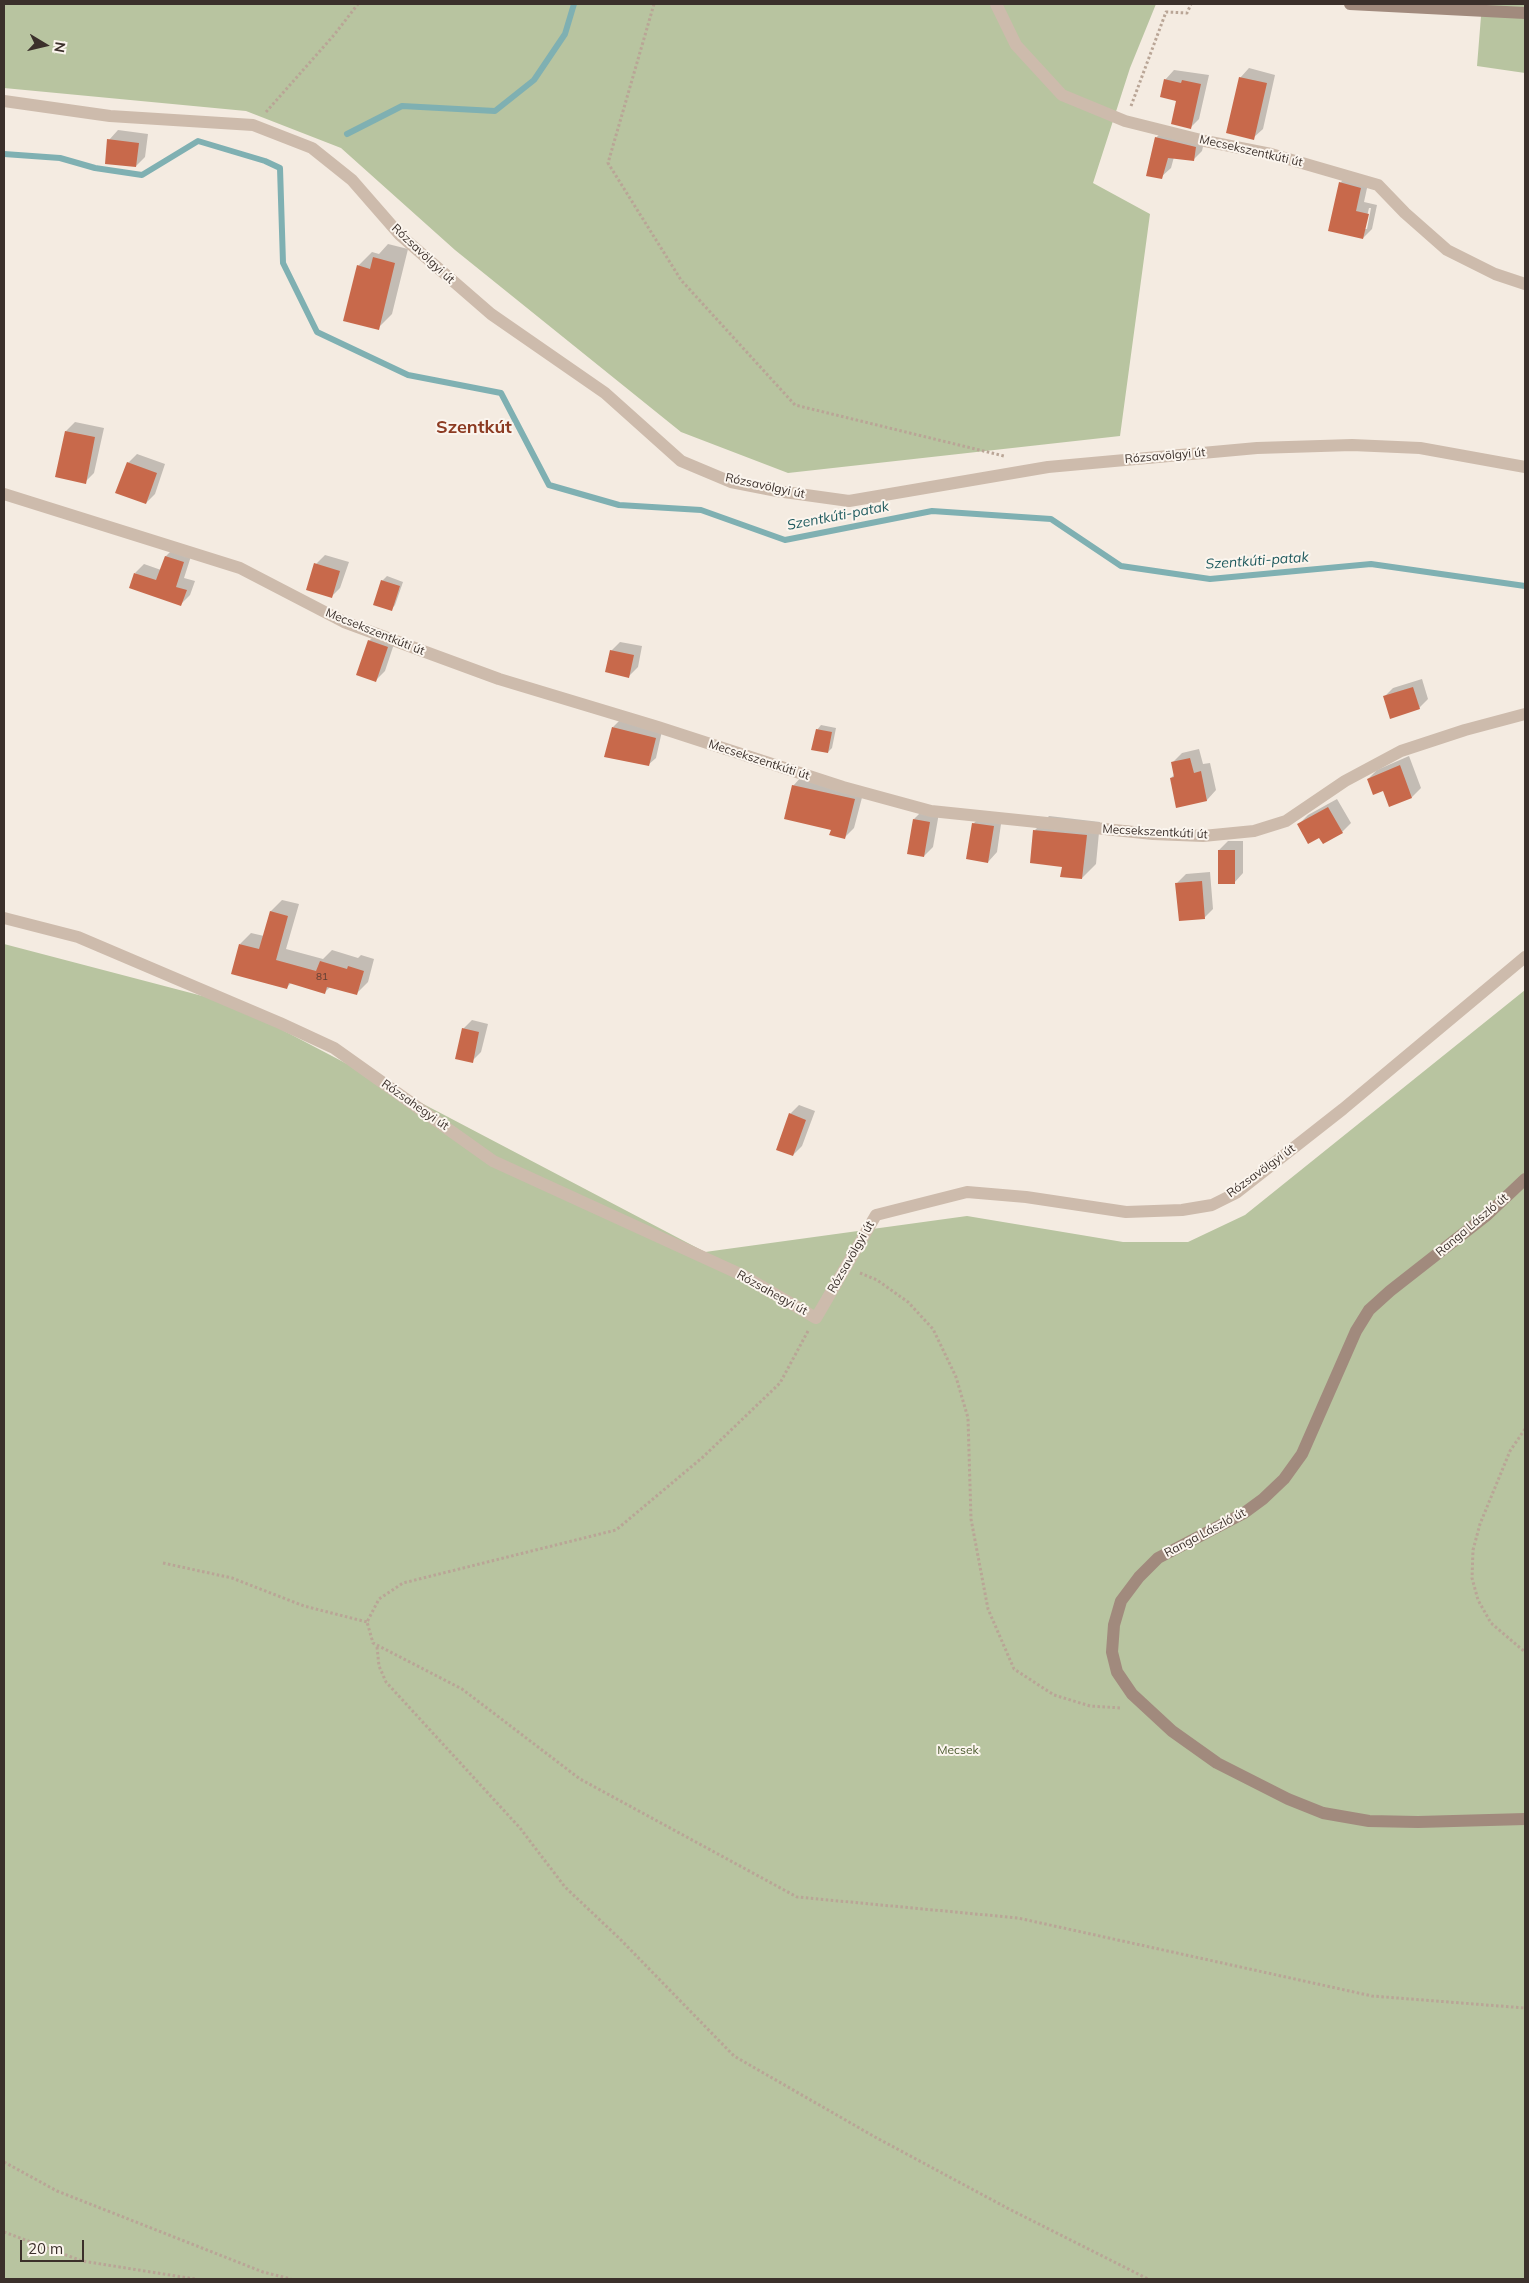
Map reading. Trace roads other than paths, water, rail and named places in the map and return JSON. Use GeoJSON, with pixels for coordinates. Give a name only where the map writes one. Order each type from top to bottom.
{"type":"FeatureCollection","features":[{"type":"Feature","properties":{"kind":"main road"},"geometry":{"type":"LineString","coordinates":[[1350,4],[1525,13]]}},
{"type":"Feature","properties":{"kind":"main road","name":"Ranga László út"},"geometry":{"type":"LineString","coordinates":[[1525,1179],[1487,1215],[1390,1291],[1369,1310],[1356,1331],[1302,1454],[1284,1479],[1244,1513],[1158,1558],[1139,1577],[1121,1601],[1114,1625],[1112,1652],[1117,1672],[1147,1710],[1172,1731],[1217,1763],[1288,1799],[1323,1813],[1369,1821],[1418,1822],[1525,1819]]}},
{"type":"Feature","properties":{"kind":"street","name":"Mecsekszentkúti út"},"geometry":{"type":"LineString","coordinates":[[996,4],[1016,45],[1062,96],[1125,121],[1206,141],[1271,154],[1378,185],[1405,213],[1447,250],[1495,274],[1525,284]]}},
{"type":"Feature","properties":{"kind":"street","name":"Rózsavölgyi út"},"geometry":{"type":"LineString","coordinates":[[4,101],[110,116],[254,125],[312,148],[352,180],[400,235],[491,314],[605,393],[681,461],[731,482],[777,491],[849,500],[1048,467],[1257,448],[1342,446],[1420,448],[1525,467]]}},
{"type":"Feature","properties":{"kind":"street","name":"Mecsekszentkúti út"},"geometry":{"type":"LineString","coordinates":[[4,494],[240,568],[344,622],[499,679],[658,727],[844,787],[931,812],[1153,834],[1203,836],[1254,831],[1286,821],[1344,781],[1401,751],[1465,730],[1525,714]]}},
{"type":"Feature","properties":{"kind":"street","name":"Rózsahegyi út"},"geometry":{"type":"LineString","coordinates":[[4,918],[78,937],[334,1048],[493,1160],[742,1276],[816,1318]]}},
{"type":"Feature","properties":{"kind":"street","name":"Rózsavölgyi út"},"geometry":{"type":"LineString","coordinates":[[816,1318],[876,1215],[966,1192],[1026,1197],[1126,1212],[1182,1210],[1212,1205],[1236,1192],[1342,1109],[1525,957]]}},
{"type":"Feature","properties":{"kind":"waterway"},"geometry":{"type":"LineString","coordinates":[[347,134],[402,106],[495,111],[534,80],[565,34],[574,4]]}},
{"type":"Feature","properties":{"kind":"waterway","name":"Szentkúti-patak"},"geometry":{"type":"LineString","coordinates":[[4,154],[60,158],[95,168],[142,175],[198,141],[265,161],[280,168],[283,263],[317,332],[408,375],[501,393],[549,485],[619,505],[701,510],[785,540],[932,511],[1051,519],[1121,566],[1210,579],[1371,564],[1525,586]]}},
{"type":"Feature","properties":{"kind":"district","name":"Szentkút"},"geometry":{"type":"Point","coordinates":[474,428]}},
{"type":"Feature","properties":{"kind":"park label","name":"Mecsek"},"geometry":{"type":"Point","coordinates":[958,1750]}}]}
